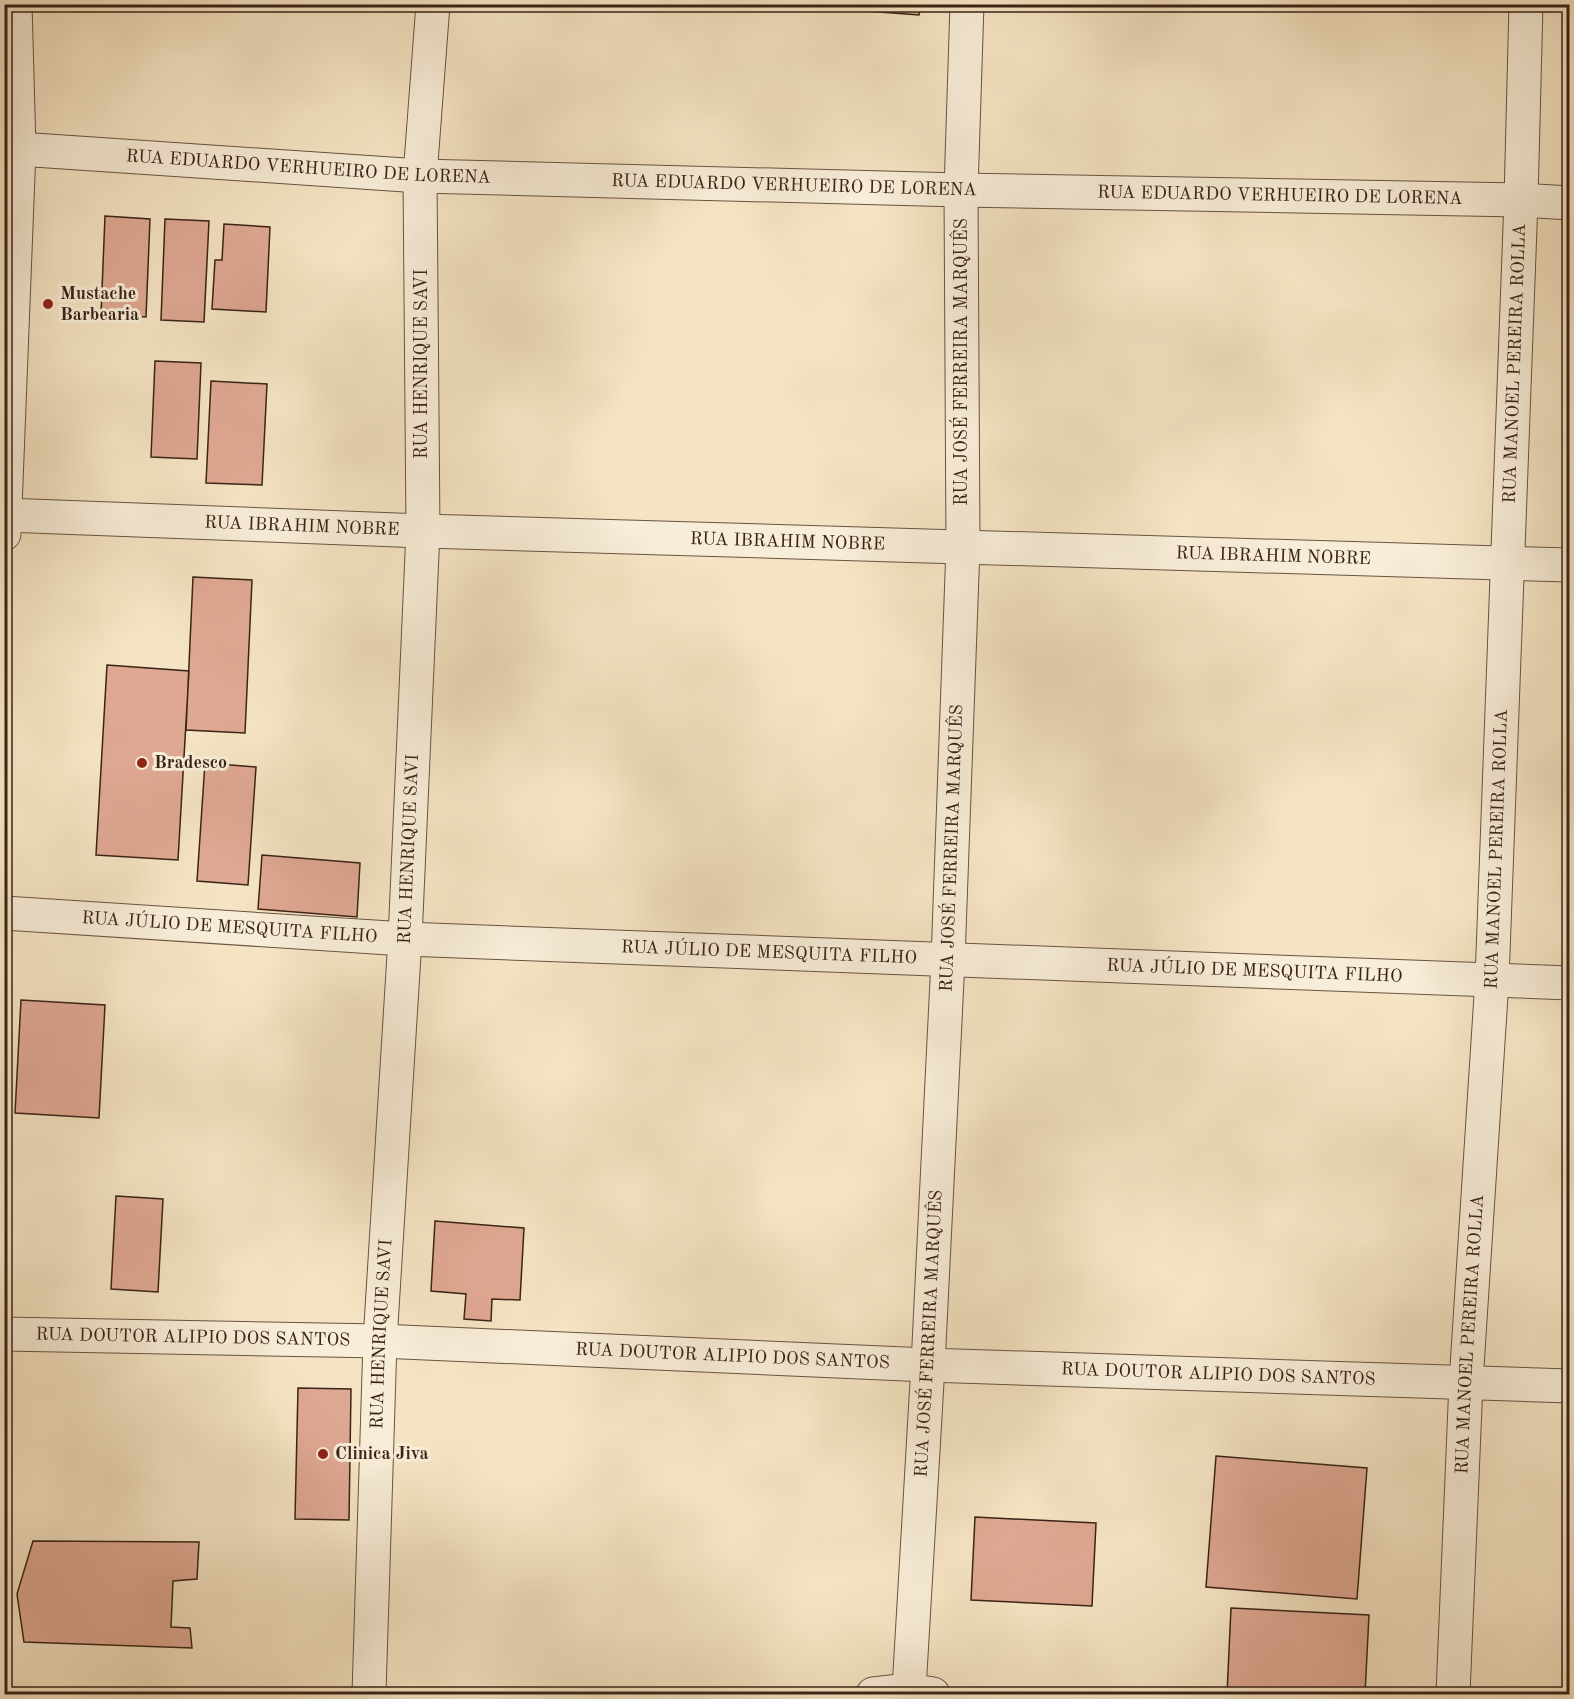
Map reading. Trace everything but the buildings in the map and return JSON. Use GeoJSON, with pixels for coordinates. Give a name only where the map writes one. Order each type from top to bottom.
{"type":"FeatureCollection","features":[{"type":"Feature","properties":{"kind":"street"},"geometry":{"type":"LineString","coordinates":[[5,520],[19,148],[15,4]]}},
{"type":"Feature","properties":{"kind":"street","name":"RUA HENRIQUE SAVI"},"geometry":{"type":"LineString","coordinates":[[369,1695],[380,1341],[405,939],[423,531],[420,176],[433,4]]}},
{"type":"Feature","properties":{"kind":"street","name":"RUA JOSÉ FERREIRA MARQUÊS"},"geometry":{"type":"LineString","coordinates":[[921,1692],[928,1365],[948,960],[963,547],[961,190],[968,4]]}},
{"type":"Feature","properties":{"kind":"street","name":"RUA MANOEL PEREIRA ROLLA"},"geometry":{"type":"LineString","coordinates":[[1454,1695],[1466,1382],[1492,980],[1521,200],[1526,4]]}},
{"type":"Feature","properties":{"kind":"street","name":"RUA EDUARDO VERHUEIRO DE LORENA"},"geometry":{"type":"LineString","coordinates":[[19,148],[420,176],[961,190],[1521,200],[1569,203]]}},
{"type":"Feature","properties":{"kind":"street","name":"RUA IBRAHIM NOBRE"},"geometry":{"type":"LineString","coordinates":[[5,520],[1569,565]]}},
{"type":"Feature","properties":{"kind":"street","name":"RUA JÚLIO DE MESQUITA FILHO"},"geometry":{"type":"LineString","coordinates":[[4,913],[405,939],[1569,983]]}},
{"type":"Feature","properties":{"kind":"street","name":"RUA DOUTOR ALIPIO DOS SANTOS"},"geometry":{"type":"LineString","coordinates":[[4,1334],[380,1341],[928,1365],[1569,1386]]}},
{"type":"Feature","properties":{"kind":"street"},"geometry":{"type":"LineString","coordinates":[[873,1695],[921,1692]]}},
{"type":"Feature","properties":{"kind":"place","name":"Mustache Barbearia"},"geometry":{"type":"Point","coordinates":[48,304]}},
{"type":"Feature","properties":{"kind":"place","name":"Bradesco"},"geometry":{"type":"Point","coordinates":[142,763]}},
{"type":"Feature","properties":{"kind":"place","name":"Clinica Jiva"},"geometry":{"type":"Point","coordinates":[323,1454]}}]}
